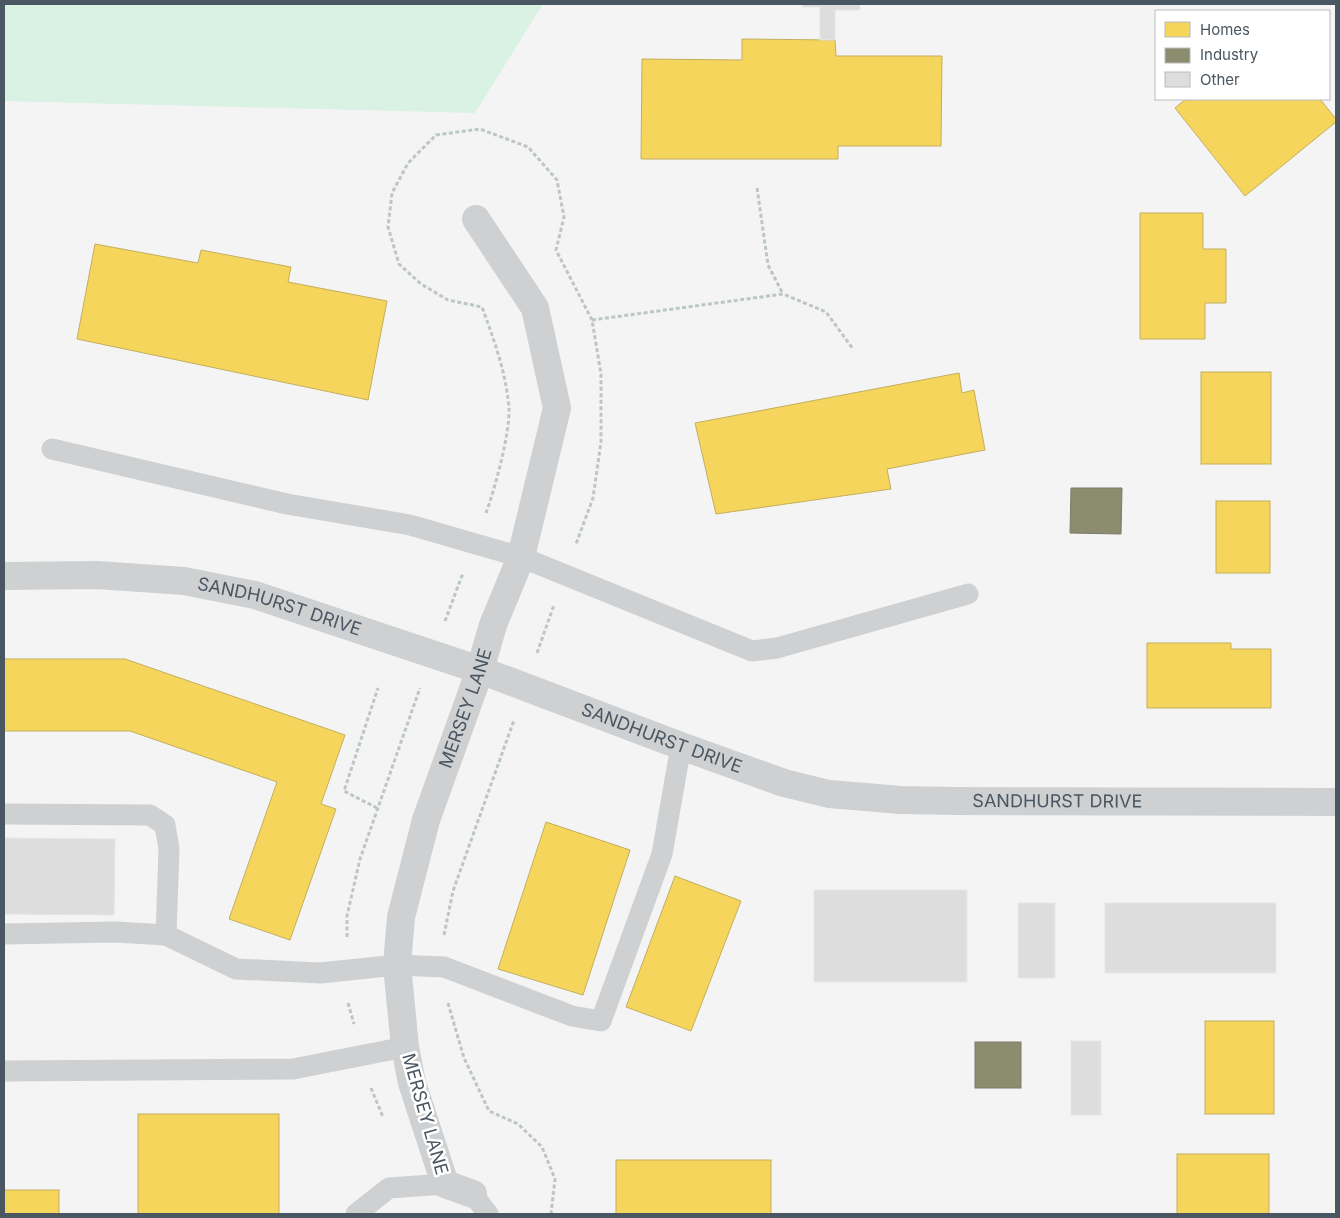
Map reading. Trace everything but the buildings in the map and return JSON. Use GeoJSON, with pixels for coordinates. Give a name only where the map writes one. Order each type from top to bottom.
{"type":"FeatureCollection","features":[{"type":"Feature","properties":{"kind":"street","name":"MERSEY LANE"},"geometry":{"type":"LineString","coordinates":[[476,220],[535,308],[557,408],[520,558],[493,624],[480,670],[426,820],[401,917],[397,965],[405,1047],[412,1083],[445,1184],[480,1204]]}},
{"type":"Feature","properties":{"kind":"street","name":"SANDHURST DRIVE"},"geometry":{"type":"LineString","coordinates":[[4,576],[97,575],[184,581],[255,595],[480,670],[680,746],[784,783],[820,791],[900,800],[1336,802]]}},
{"type":"Feature","properties":{"kind":"lane"},"geometry":{"type":"LineString","coordinates":[[52,449],[287,504],[410,525],[520,558],[752,651],[777,648],[968,594]]}},
{"type":"Feature","properties":{"kind":"lane"},"geometry":{"type":"LineString","coordinates":[[4,934],[115,932],[166,935],[236,969],[320,973],[397,965],[444,967],[572,1016],[601,1021],[662,854],[680,746]]}},
{"type":"Feature","properties":{"kind":"lane"},"geometry":{"type":"LineString","coordinates":[[4,814],[150,815],[165,825],[169,849],[166,935]]}},
{"type":"Feature","properties":{"kind":"lane"},"geometry":{"type":"LineString","coordinates":[[4,1071],[293,1069],[405,1047]]}},
{"type":"Feature","properties":{"kind":"lane"},"geometry":{"type":"LineString","coordinates":[[356,1214],[389,1188],[445,1184]]}},
{"type":"Feature","properties":{"kind":"path"},"geometry":{"type":"LineString","coordinates":[[757,188],[768,265],[783,294]]}},
{"type":"Feature","properties":{"kind":"path"},"geometry":{"type":"LineString","coordinates":[[592,320],[783,294],[826,312],[853,350]]}},
{"type":"Feature","properties":{"kind":"path"},"geometry":{"type":"LineString","coordinates":[[377,808],[344,791],[378,688]]}},
{"type":"Feature","properties":{"kind":"green space"},"geometry":{"type":"Polygon","coordinates":[[[4,4],[543,4],[475,113],[4,101],[4,4]]]}}]}
